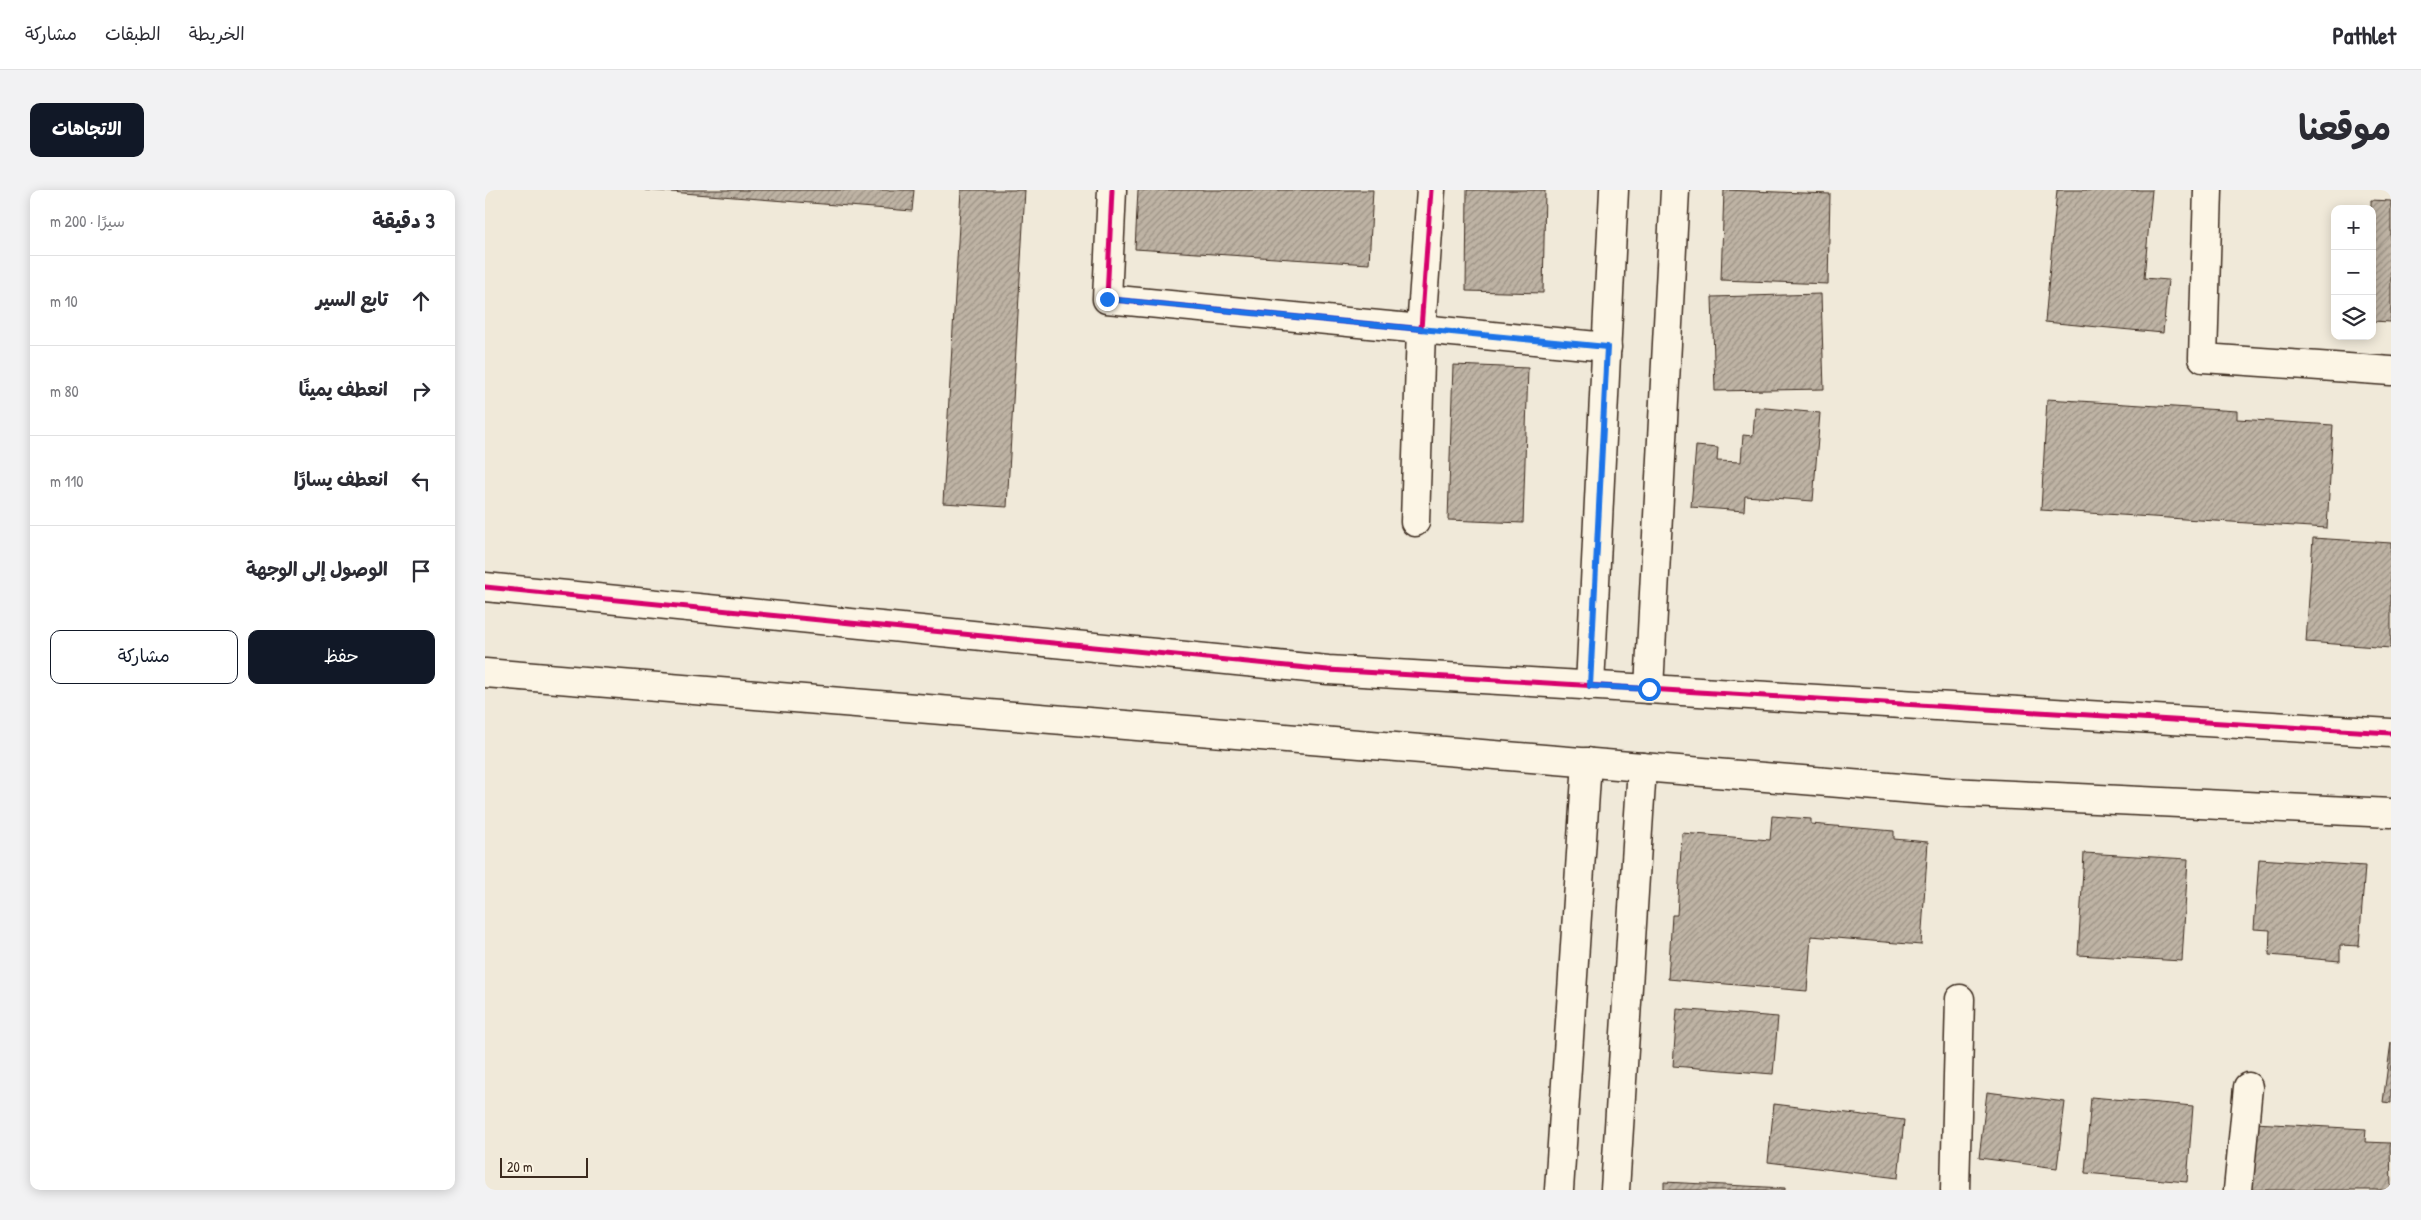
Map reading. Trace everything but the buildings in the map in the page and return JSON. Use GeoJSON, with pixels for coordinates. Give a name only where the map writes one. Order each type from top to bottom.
{"type":"FeatureCollection","features":[{"type":"Feature","properties":{"kind":"street"},"geometry":{"type":"LineString","coordinates":[[1111,190],[1107,299],[1607,347]]}},
{"type":"Feature","properties":{"kind":"street"},"geometry":{"type":"LineString","coordinates":[[1415,522],[1421,329],[1431,190]]}},
{"type":"Feature","properties":{"kind":"street"},"geometry":{"type":"LineString","coordinates":[[1590,686],[1614,190]]}},
{"type":"Feature","properties":{"kind":"street"},"geometry":{"type":"LineString","coordinates":[[1649,689],[1675,190]]}},
{"type":"Feature","properties":{"kind":"street"},"geometry":{"type":"LineString","coordinates":[[2208,190],[2203,358],[2391,371]]}},
{"type":"Feature","properties":{"kind":"street"},"geometry":{"type":"LineString","coordinates":[[485,588],[1328,670],[2391,733]]}},
{"type":"Feature","properties":{"kind":"street"},"geometry":{"type":"LineString","coordinates":[[485,673],[1950,792],[2391,813]]}},
{"type":"Feature","properties":{"kind":"street"},"geometry":{"type":"LineString","coordinates":[[1559,1190],[1587,762]]}},
{"type":"Feature","properties":{"kind":"street"},"geometry":{"type":"LineString","coordinates":[[1615,1190],[1642,767]]}},
{"type":"Feature","properties":{"kind":"street"},"geometry":{"type":"LineString","coordinates":[[1955,1190],[1960,999]]}},
{"type":"Feature","properties":{"kind":"street"},"geometry":{"type":"LineString","coordinates":[[2238,1190],[2248,1086]]}},
{"type":"Feature","properties":{"kind":"cycle path"},"geometry":{"type":"LineString","coordinates":[[1112,190],[1107,299],[1421,329],[1431,190]]}},
{"type":"Feature","properties":{"kind":"cycle path"},"geometry":{"type":"LineString","coordinates":[[485,587],[1328,670],[2391,733]]}},
{"type":"Feature","properties":{"kind":"route"},"geometry":{"type":"LineString","coordinates":[[1107,299],[1607,347],[1590,686],[1649,689]]}}]}
